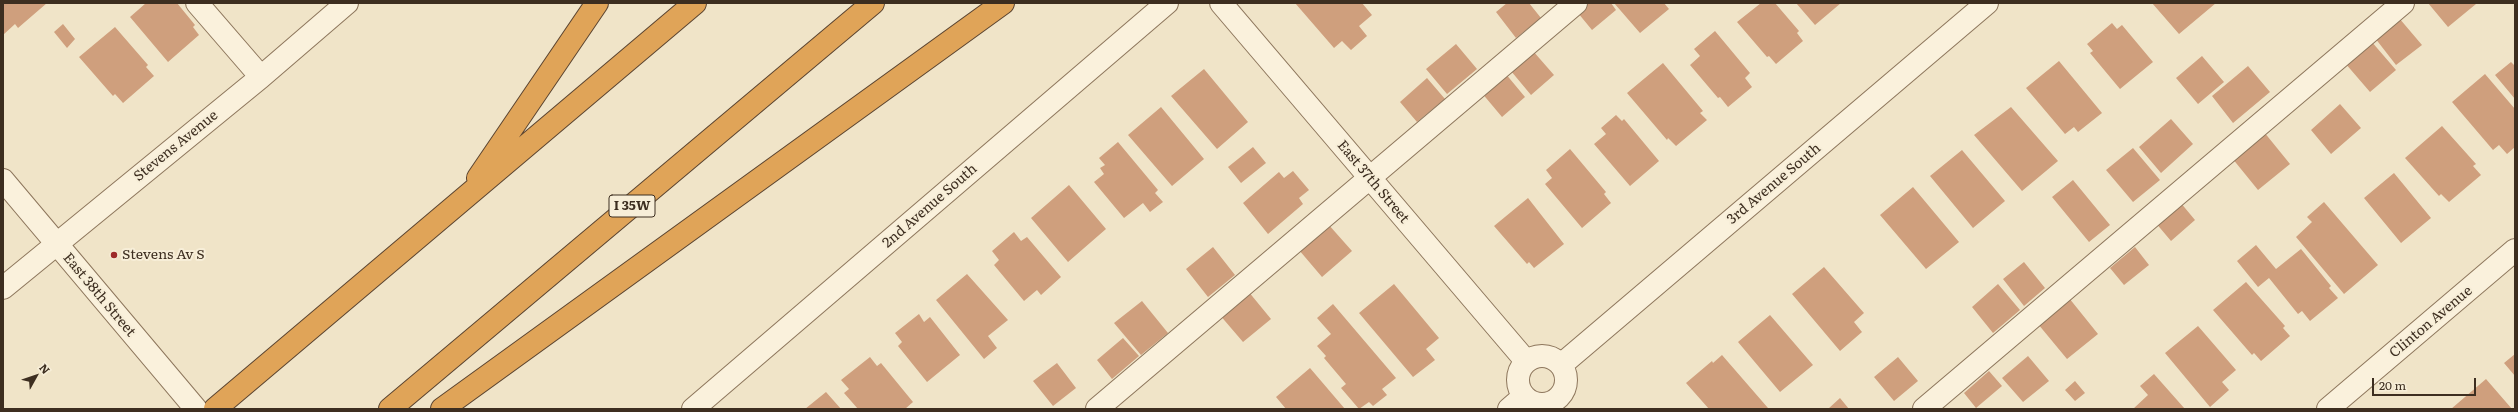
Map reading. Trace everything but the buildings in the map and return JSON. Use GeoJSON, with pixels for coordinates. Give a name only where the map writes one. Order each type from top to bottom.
{"type":"FeatureCollection","features":[{"type":"Feature","properties":{"kind":"highway"},"geometry":{"type":"LineString","coordinates":[[463,200],[596,3]]}},
{"type":"Feature","properties":{"kind":"highway"},"geometry":{"type":"LineString","coordinates":[[215,409],[695,3]]}},
{"type":"Feature","properties":{"kind":"highway","name":"I 35W"},"geometry":{"type":"LineString","coordinates":[[390,409],[873,3]]}},
{"type":"Feature","properties":{"kind":"highway"},"geometry":{"type":"LineString","coordinates":[[442,409],[1003,3]]}},
{"type":"Feature","properties":{"kind":"street"},"geometry":{"type":"LineString","coordinates":[[197,3],[261,77]]}},
{"type":"Feature","properties":{"kind":"street","name":"Stevens Avenue"},"geometry":{"type":"LineString","coordinates":[[3,288],[261,77],[347,3]]}},
{"type":"Feature","properties":{"kind":"street","name":"2nd Avenue South"},"geometry":{"type":"LineString","coordinates":[[693,409],[1167,3]]}},
{"type":"Feature","properties":{"kind":"street","name":"East 37th Street"},"geometry":{"type":"LineString","coordinates":[[1221,3],[1526,361]]}},
{"type":"Feature","properties":{"kind":"street"},"geometry":{"type":"LineString","coordinates":[[1097,409],[1576,3]]}},
{"type":"Feature","properties":{"kind":"street","name":"3rd Avenue South"},"geometry":{"type":"LineString","coordinates":[[1561,364],[1987,3]]}},
{"type":"Feature","properties":{"kind":"street"},"geometry":{"type":"LineString","coordinates":[[1924,409],[2403,3]]}},
{"type":"Feature","properties":{"kind":"street","name":"East 38th Street"},"geometry":{"type":"LineString","coordinates":[[3,180],[196,409]]}},
{"type":"Feature","properties":{"kind":"street","name":"Clinton Avenue"},"geometry":{"type":"LineString","coordinates":[[2328,409],[2515,250]]}},
{"type":"Feature","properties":{"kind":"street"},"geometry":{"type":"LineString","coordinates":[[1540,356],[1555,359],[1561,364],[1567,378],[1563,393],[1563,404],[1516,403],[1521,367],[1526,361],[1540,356]]}},
{"type":"Feature","properties":{"kind":"place","name":"Stevens Av S"},"geometry":{"type":"Point","coordinates":[114,255]}}]}
